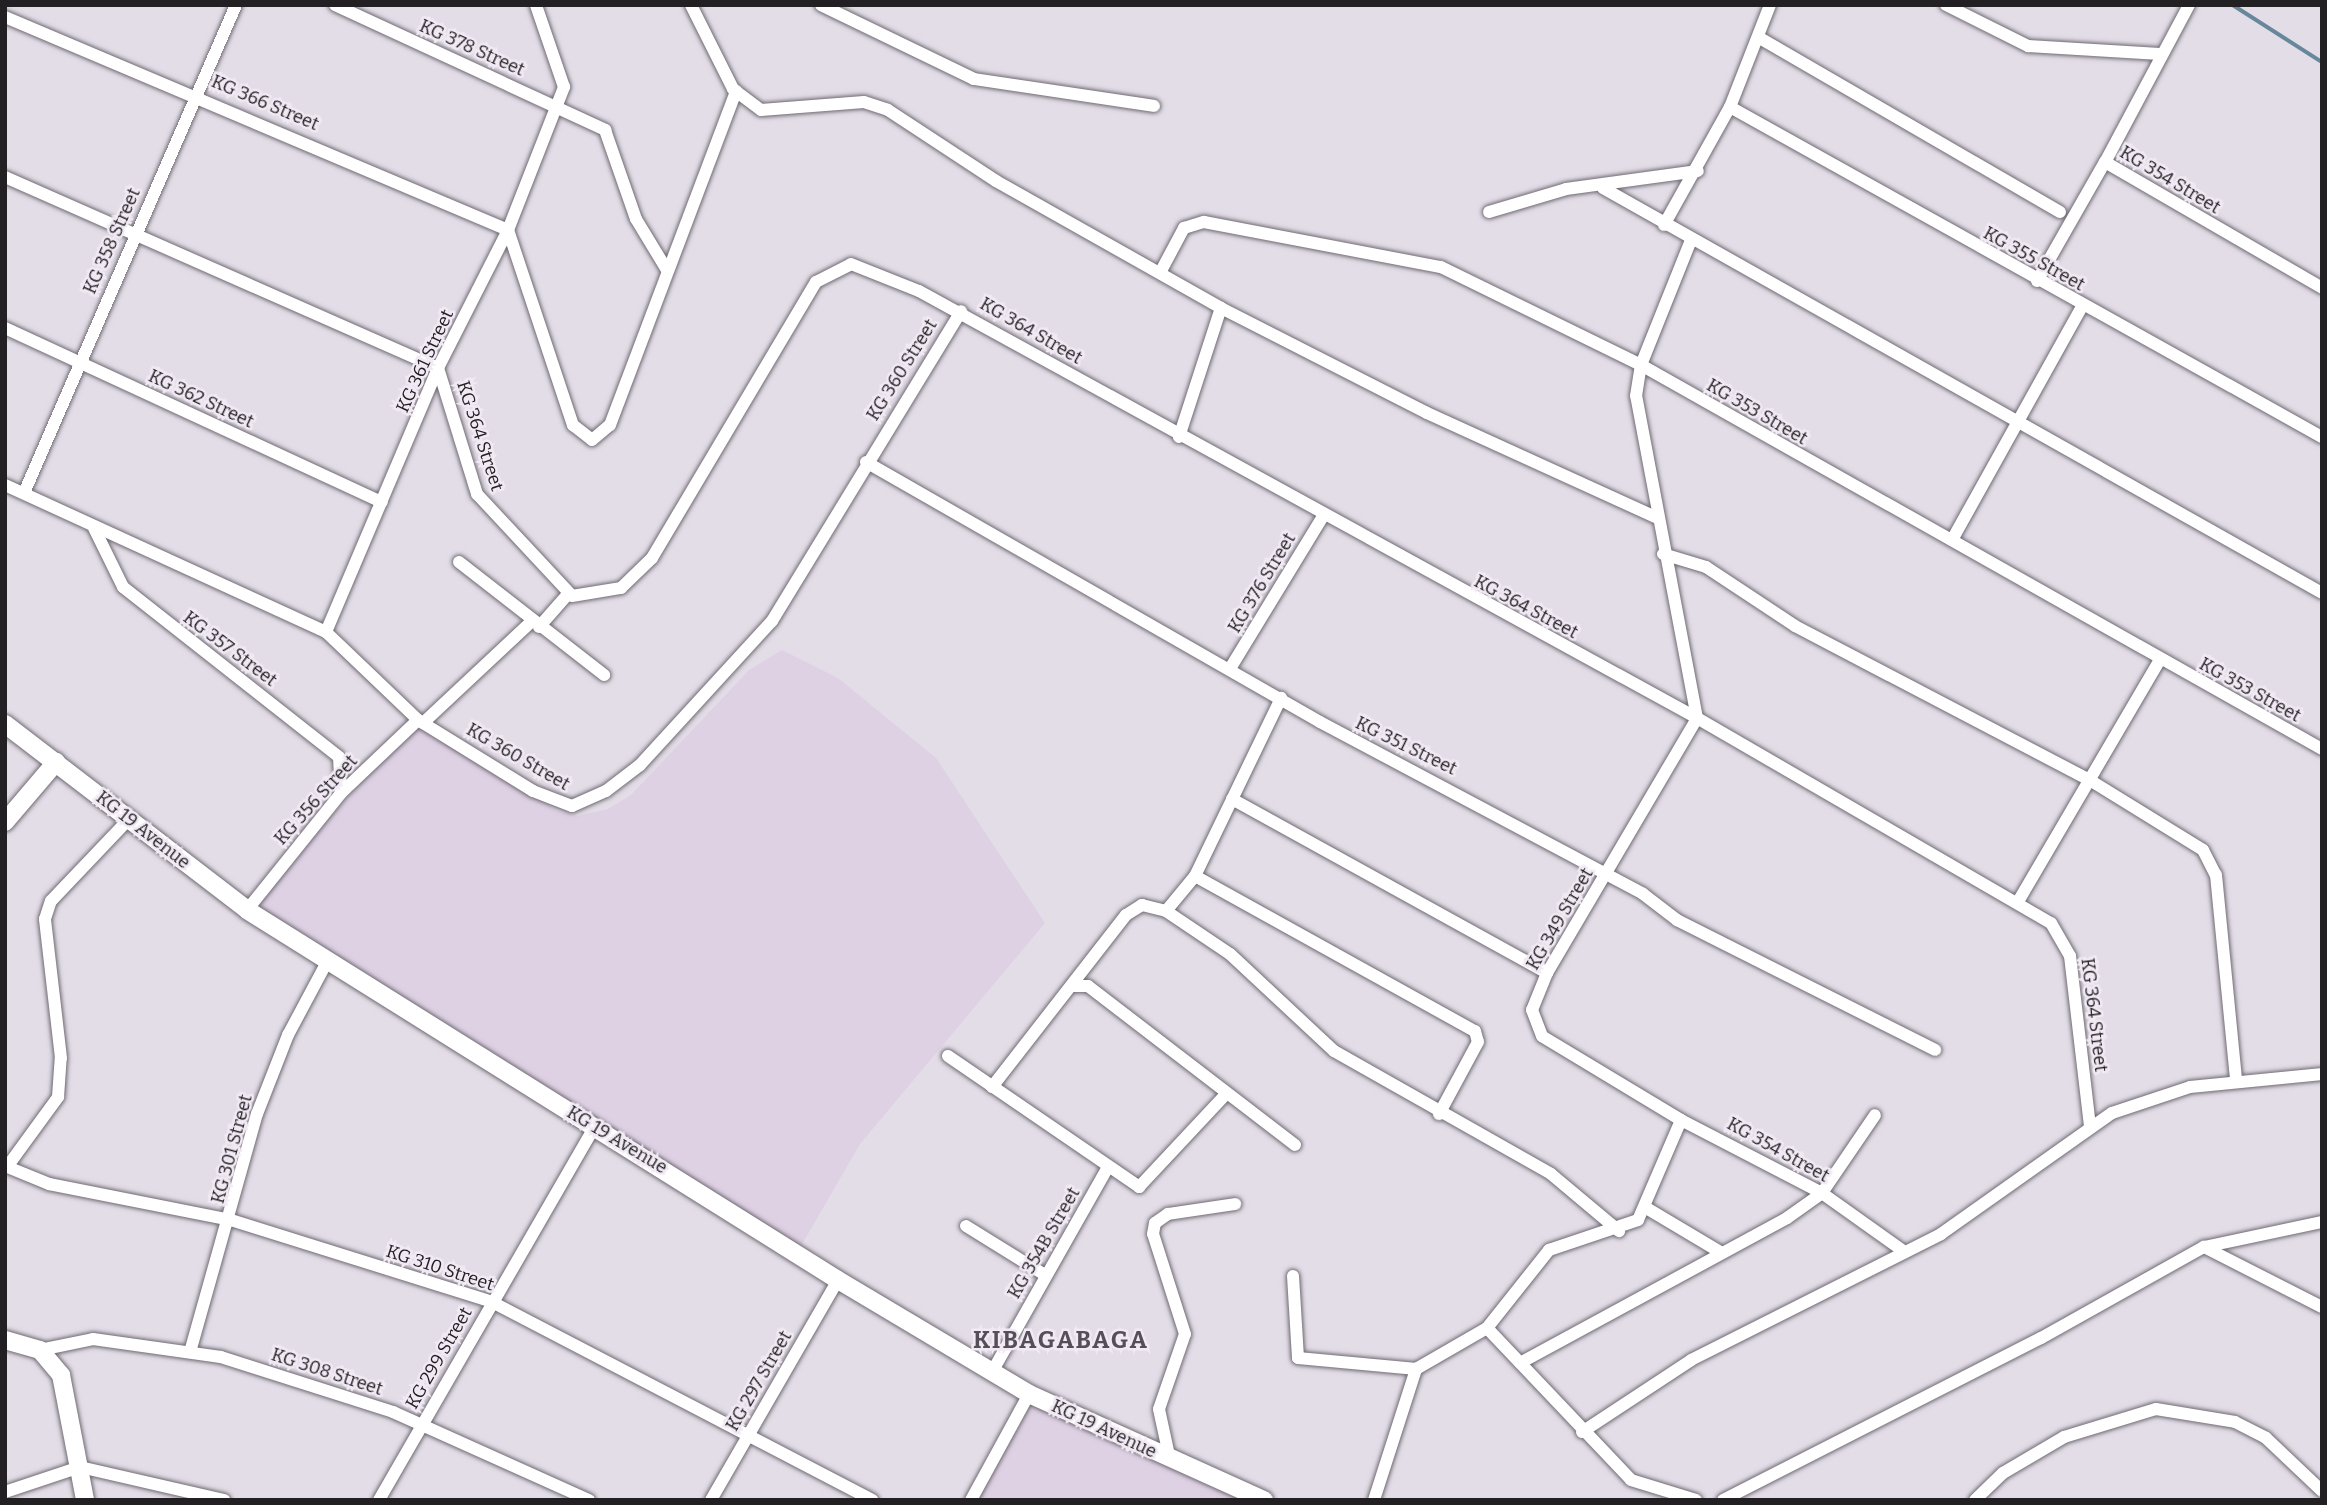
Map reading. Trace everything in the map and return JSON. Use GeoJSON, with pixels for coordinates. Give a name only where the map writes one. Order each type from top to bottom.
{"type":"FeatureCollection","features":[{"type":"Feature","properties":{"kind":"main road","name":"KG 19 Avenue"},"geometry":{"type":"LineString","coordinates":[[5,724],[247,910],[838,1280],[1029,1394],[1170,1460],[1264,1500]]}},
{"type":"Feature","properties":{"kind":"main road"},"geometry":{"type":"LineString","coordinates":[[5,822],[56,762]]}},
{"type":"Feature","properties":{"kind":"main road"},"geometry":{"type":"LineString","coordinates":[[5,1340],[40,1350],[61,1375],[85,1500]]}},
{"type":"Feature","properties":{"kind":"street","name":"KG 358 Street"},"geometry":{"type":"LineString","coordinates":[[24,493],[78,361],[199,94],[236,5]]}},
{"type":"Feature","properties":{"kind":"street","name":"KG 378 Street"},"geometry":{"type":"LineString","coordinates":[[335,5],[556,105],[605,130],[633,212],[667,270]]}},
{"type":"Feature","properties":{"kind":"street"},"geometry":{"type":"LineString","coordinates":[[691,5],[736,92],[773,111],[864,102],[888,110],[996,181],[1161,271],[1221,308],[1427,413],[1655,517]]}},
{"type":"Feature","properties":{"kind":"street"},"geometry":{"type":"LineString","coordinates":[[821,5],[974,79],[1154,106]]}},
{"type":"Feature","properties":{"kind":"street"},"geometry":{"type":"LineString","coordinates":[[1664,225],[1698,171],[1730,107],[1770,5]]}},
{"type":"Feature","properties":{"kind":"street"},"geometry":{"type":"LineString","coordinates":[[1946,5],[2028,46],[2160,54]]}},
{"type":"Feature","properties":{"kind":"street","name":"KG 354 Street"},"geometry":{"type":"LineString","coordinates":[[2189,5],[2160,54],[2105,162],[2322,288]]}},
{"type":"Feature","properties":{"kind":"street","name":"KG 361 Street"},"geometry":{"type":"LineString","coordinates":[[326,632],[438,368],[509,230],[564,88],[561,67],[538,6]]}},
{"type":"Feature","properties":{"kind":"street","name":"KG 366 Street"},"geometry":{"type":"LineString","coordinates":[[5,17],[199,94],[509,230]]}},
{"type":"Feature","properties":{"kind":"street"},"geometry":{"type":"LineString","coordinates":[[1758,37],[2060,212]]}},
{"type":"Feature","properties":{"kind":"street"},"geometry":{"type":"LineString","coordinates":[[509,230],[573,425],[586,440],[601,438],[610,425],[736,92]]}},
{"type":"Feature","properties":{"kind":"street","name":"KG 355 Street"},"geometry":{"type":"LineString","coordinates":[[1730,107],[2082,306],[2322,437]]}},
{"type":"Feature","properties":{"kind":"street"},"geometry":{"type":"LineString","coordinates":[[2038,281],[2105,162]]}},
{"type":"Feature","properties":{"kind":"street"},"geometry":{"type":"LineString","coordinates":[[1489,212],[1566,189],[1603,188],[1698,171]]}},
{"type":"Feature","properties":{"kind":"street","name":"KG 364 Street"},"geometry":{"type":"LineString","coordinates":[[5,177],[438,368],[477,494],[568,594],[621,588],[652,558],[795,307],[830,271],[851,264],[865,267],[961,310],[1179,437],[1697,719],[2019,900],[2063,935],[2070,956],[2090,1127]]}},
{"type":"Feature","properties":{"kind":"street"},"geometry":{"type":"LineString","coordinates":[[1603,188],[1664,225],[2322,593]]}},
{"type":"Feature","properties":{"kind":"street","name":"KG 353 Street"},"geometry":{"type":"LineString","coordinates":[[1161,271],[1184,228],[1196,222],[1336,243],[1441,267],[1641,365],[2322,749]]}},
{"type":"Feature","properties":{"kind":"street"},"geometry":{"type":"LineString","coordinates":[[1691,240],[1641,365],[1636,396],[1655,517],[1697,719]]}},
{"type":"Feature","properties":{"kind":"street"},"geometry":{"type":"LineString","coordinates":[[1952,540],[2015,420],[2082,306]]}},
{"type":"Feature","properties":{"kind":"street"},"geometry":{"type":"LineString","coordinates":[[1179,437],[1221,308]]}},
{"type":"Feature","properties":{"kind":"street","name":"KG 360 Street"},"geometry":{"type":"LineString","coordinates":[[5,485],[94,528],[207,573],[326,632],[421,721],[560,805],[592,800],[640,765],[739,662],[772,621],[866,462],[961,310]]}},
{"type":"Feature","properties":{"kind":"street","name":"KG 362 Street"},"geometry":{"type":"LineString","coordinates":[[5,328],[382,502]]}},
{"type":"Feature","properties":{"kind":"street","name":"KG 351 Street"},"geometry":{"type":"LineString","coordinates":[[866,462],[1231,667],[1281,698],[1606,874],[1677,920],[1935,1050]]}},
{"type":"Feature","properties":{"kind":"street","name":"KG 376 Street"},"geometry":{"type":"LineString","coordinates":[[1231,667],[1323,516]]}},
{"type":"Feature","properties":{"kind":"street","name":"KG 357 Street"},"geometry":{"type":"LineString","coordinates":[[94,528],[123,587],[340,757],[341,793]]}},
{"type":"Feature","properties":{"kind":"street"},"geometry":{"type":"LineString","coordinates":[[1663,554],[1706,567],[1841,652],[2088,779],[2211,859],[2236,1080]]}},
{"type":"Feature","properties":{"kind":"street"},"geometry":{"type":"LineString","coordinates":[[459,562],[604,675]]}},
{"type":"Feature","properties":{"kind":"street","name":"KG 356 Street"},"geometry":{"type":"LineString","coordinates":[[247,910],[341,793],[568,594]]}},
{"type":"Feature","properties":{"kind":"street"},"geometry":{"type":"LineString","coordinates":[[2019,900],[2160,660]]}},
{"type":"Feature","properties":{"kind":"street"},"geometry":{"type":"LineString","coordinates":[[1166,911],[1195,876],[1281,698]]}},
{"type":"Feature","properties":{"kind":"street","name":"KG 349 Street"},"geometry":{"type":"LineString","coordinates":[[1681,1120],[1542,1036],[1532,1010],[1547,973],[1697,719]]}},
{"type":"Feature","properties":{"kind":"street"},"geometry":{"type":"LineString","coordinates":[[1232,799],[1547,973]]}},
{"type":"Feature","properties":{"kind":"street"},"geometry":{"type":"LineString","coordinates":[[6,1166],[58,1097],[61,1058],[45,919],[51,901],[130,818]]}},
{"type":"Feature","properties":{"kind":"street"},"geometry":{"type":"LineString","coordinates":[[1195,876],[1475,1031],[1479,1042],[1439,1114]]}},
{"type":"Feature","properties":{"kind":"street"},"geometry":{"type":"LineString","coordinates":[[992,1087],[1126,915],[1142,905],[1166,911],[1230,954],[1334,1051],[1439,1114],[1551,1174],[1619,1231]]}},
{"type":"Feature","properties":{"kind":"street","name":"KG 301 Street"},"geometry":{"type":"LineString","coordinates":[[190,1352],[232,1220],[271,1076],[327,962]]}},
{"type":"Feature","properties":{"kind":"street"},"geometry":{"type":"LineString","coordinates":[[1073,986],[1088,986],[1225,1095],[1295,1145]]}},
{"type":"Feature","properties":{"kind":"street"},"geometry":{"type":"LineString","coordinates":[[948,1056],[1133,1186],[1148,1183],[1225,1095]]}},
{"type":"Feature","properties":{"kind":"street"},"geometry":{"type":"LineString","coordinates":[[1582,1432],[1691,1360],[1972,1216],[2090,1127],[2162,1095],[2236,1080],[2322,1074]]}},
{"type":"Feature","properties":{"kind":"street"},"geometry":{"type":"LineString","coordinates":[[1520,1363],[1822,1193],[1875,1115]]}},
{"type":"Feature","properties":{"kind":"street"},"geometry":{"type":"LineString","coordinates":[[1293,1276],[1298,1358],[1416,1368],[1487,1328],[1549,1250],[1619,1231],[1648,1209],[1681,1120]]}},
{"type":"Feature","properties":{"kind":"street","name":"KG 354 Street"},"geometry":{"type":"LineString","coordinates":[[1681,1120],[1822,1193],[1902,1250]]}},
{"type":"Feature","properties":{"kind":"street","name":"KG 299 Street"},"geometry":{"type":"LineString","coordinates":[[379,1500],[595,1126]]}},
{"type":"Feature","properties":{"kind":"street","name":"KG 310 Street"},"geometry":{"type":"LineString","coordinates":[[6,1166],[49,1184],[232,1220],[492,1302],[746,1437],[873,1500]]}},
{"type":"Feature","properties":{"kind":"street","name":"KG 354B Street"},"geometry":{"type":"LineString","coordinates":[[992,1372],[1107,1169]]}},
{"type":"Feature","properties":{"kind":"street"},"geometry":{"type":"LineString","coordinates":[[1170,1460],[1159,1409],[1185,1334],[1153,1234],[1156,1223],[1168,1214],[1236,1204]]}},
{"type":"Feature","properties":{"kind":"street"},"geometry":{"type":"LineString","coordinates":[[1648,1209],[1720,1252]]}},
{"type":"Feature","properties":{"kind":"street"},"geometry":{"type":"LineString","coordinates":[[1723,1500],[2053,1332],[2204,1247],[2322,1222]]}},
{"type":"Feature","properties":{"kind":"street"},"geometry":{"type":"LineString","coordinates":[[966,1226],[1045,1275]]}},
{"type":"Feature","properties":{"kind":"street"},"geometry":{"type":"LineString","coordinates":[[2204,1247],[2322,1307]]}},
{"type":"Feature","properties":{"kind":"street","name":"KG 297 Street"},"geometry":{"type":"LineString","coordinates":[[711,1500],[838,1280]]}},
{"type":"Feature","properties":{"kind":"street"},"geometry":{"type":"LineString","coordinates":[[1487,1328],[1582,1432],[1631,1480],[1696,1500]]}},
{"type":"Feature","properties":{"kind":"street","name":"KG 308 Street"},"geometry":{"type":"LineString","coordinates":[[40,1350],[93,1339],[190,1352],[421,1424],[589,1500]]}},
{"type":"Feature","properties":{"kind":"street"},"geometry":{"type":"LineString","coordinates":[[1374,1500],[1416,1368]]}},
{"type":"Feature","properties":{"kind":"street"},"geometry":{"type":"LineString","coordinates":[[971,1500],[1029,1394]]}},
{"type":"Feature","properties":{"kind":"street"},"geometry":{"type":"LineString","coordinates":[[1975,1500],[2003,1473],[2064,1437],[2156,1409],[2235,1422],[2276,1446],[2322,1491]]}},
{"type":"Feature","properties":{"kind":"street"},"geometry":{"type":"LineString","coordinates":[[5,1492],[80,1467],[223,1500]]}},
{"type":"Feature","properties":{"kind":"shaded area"},"geometry":{"type":"Polygon","coordinates":[[[782,650],[838,678],[936,758],[1045,923],[860,1144],[797,1253],[247,910],[418,720],[557,811],[577,816],[608,809],[631,795],[749,670],[782,650]]]}},
{"type":"Feature","properties":{"kind":"shaded area"},"geometry":{"type":"Polygon","coordinates":[[[1029,1394],[1267,1500],[971,1500],[1029,1394]]]}},
{"type":"Feature","properties":{"kind":"waterway"},"geometry":{"type":"LineString","coordinates":[[2233,5],[2322,62]]}},
{"type":"Feature","properties":{"kind":"district","name":"KIBAGABAGA"},"geometry":{"type":"Point","coordinates":[1061,1341]}}]}
